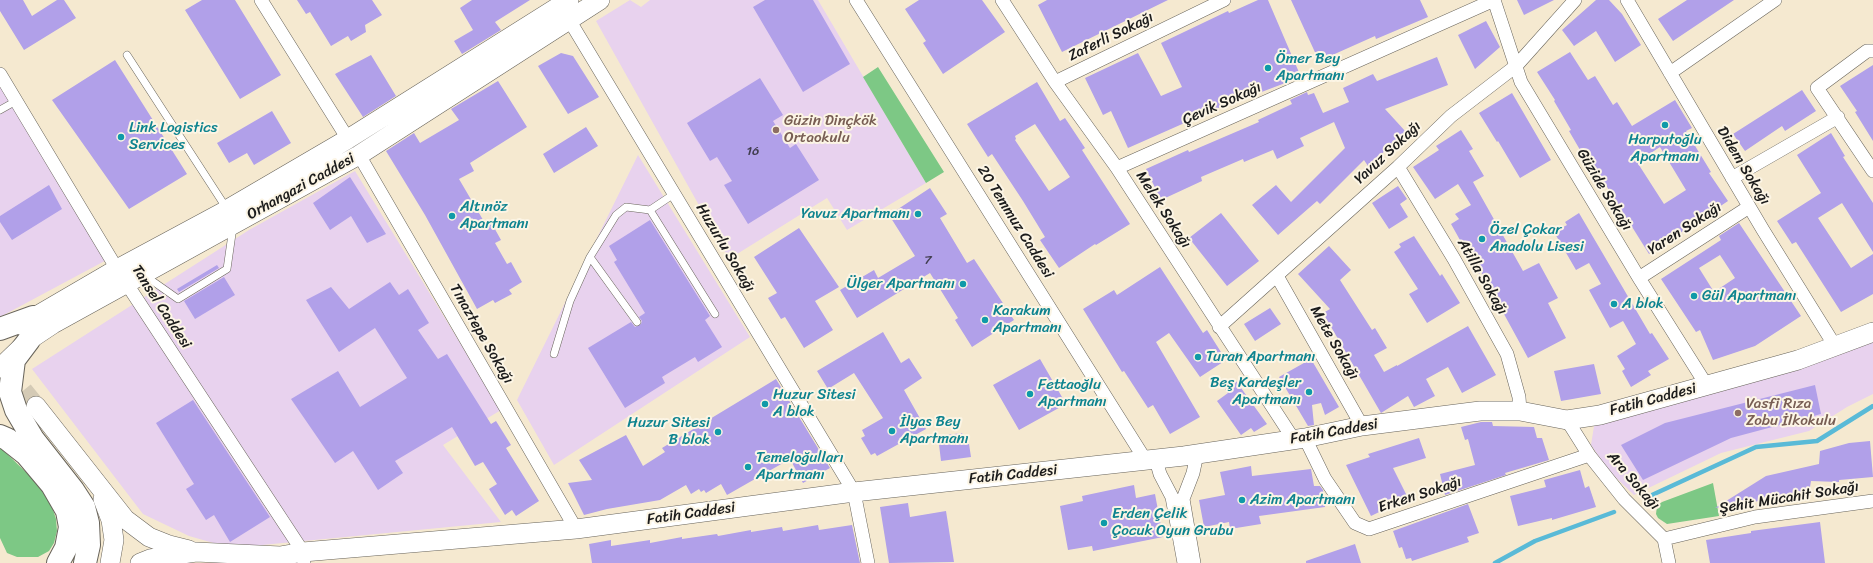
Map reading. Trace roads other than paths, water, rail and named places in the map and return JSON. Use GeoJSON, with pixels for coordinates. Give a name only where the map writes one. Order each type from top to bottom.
{"type":"FeatureCollection","features":[{"type":"Feature","properties":{"kind":"highway"},"geometry":{"type":"LineString","coordinates":[[0,329],[33,317]]}},
{"type":"Feature","properties":{"kind":"highway"},"geometry":{"type":"LineString","coordinates":[[29,340],[14,360],[10,392],[16,410],[33,439],[73,490],[84,507],[88,523],[89,545],[85,563]]}},
{"type":"Feature","properties":{"kind":"highway"},"geometry":{"type":"LineString","coordinates":[[0,436],[7,439],[26,454],[52,485],[67,511],[70,527],[66,548],[58,563]]}},
{"type":"Feature","properties":{"kind":"main road","name":"Orhangazi Caddesi"},"geometry":{"type":"LineString","coordinates":[[0,368],[29,340],[122,276],[144,275],[348,139],[564,6],[600,0]]}},
{"type":"Feature","properties":{"kind":"main road","name":"Orhangazi Caddesi"},"geometry":{"type":"LineString","coordinates":[[0,339],[33,317],[122,276],[230,217],[359,155],[564,6]]}},
{"type":"Feature","properties":{"kind":"main road"},"geometry":{"type":"LineString","coordinates":[[348,139],[359,155]]}},
{"type":"Feature","properties":{"kind":"main road","name":"Fatih Caddesi"},"geometry":{"type":"LineString","coordinates":[[140,563],[150,559],[196,552],[304,558],[576,529],[854,492],[1197,454],[1299,439],[1362,426],[1480,411],[1520,411],[1567,420],[1600,415],[1798,360],[1873,332]]}},
{"type":"Feature","properties":{"kind":"main road"},"geometry":{"type":"LineString","coordinates":[[36,406],[125,519],[137,529],[169,545],[196,552]]}},
{"type":"Feature","properties":{"kind":"main road"},"geometry":{"type":"LineString","coordinates":[[97,485],[112,527],[114,540],[110,563]]}},
{"type":"Feature","properties":{"kind":"street"},"geometry":{"type":"LineString","coordinates":[[262,0],[348,139]]}},
{"type":"Feature","properties":{"kind":"street","name":"20 Temmuz Caddesi"},"geometry":{"type":"LineString","coordinates":[[856,0],[1160,474],[1172,497],[1184,563]]}},
{"type":"Feature","properties":{"kind":"street","name":"Melek Sokağı"},"geometry":{"type":"LineString","coordinates":[[1002,0],[1055,82],[1117,168],[1219,327],[1299,439]]}},
{"type":"Feature","properties":{"kind":"street","name":"Zaferli Sokağı"},"geometry":{"type":"LineString","coordinates":[[1055,82],[1224,0]]}},
{"type":"Feature","properties":{"kind":"street","name":"Güzide Sokağı"},"geometry":{"type":"LineString","coordinates":[[1494,0],[1521,82],[1639,278],[1707,386]]}},
{"type":"Feature","properties":{"kind":"street","name":"Çevik Sokağı"},"geometry":{"type":"LineString","coordinates":[[1117,168],[1494,0]]}},
{"type":"Feature","properties":{"kind":"street","name":"Yavuz Sokağı"},"geometry":{"type":"LineString","coordinates":[[1219,327],[1398,167],[1451,116],[1516,66],[1575,0]]}},
{"type":"Feature","properties":{"kind":"street","name":"Didem Sokağı"},"geometry":{"type":"LineString","coordinates":[[1627,0],[1749,207],[1835,346]]}},
{"type":"Feature","properties":{"kind":"street"},"geometry":{"type":"LineString","coordinates":[[1670,73],[1775,0]]}},
{"type":"Feature","properties":{"kind":"street","name":"Huzurlu Sokağı"},"geometry":{"type":"LineString","coordinates":[[564,6],[674,194],[854,492],[868,563]]}},
{"type":"Feature","properties":{"kind":"street"},"geometry":{"type":"LineString","coordinates":[[1873,51],[1867,51],[1816,88],[1838,117],[1873,171]]}},
{"type":"Feature","properties":{"kind":"street","name":"Tansel Caddesi"},"geometry":{"type":"LineString","coordinates":[[0,74],[122,276],[304,558]]}},
{"type":"Feature","properties":{"kind":"street"},"geometry":{"type":"LineString","coordinates":[[1732,178],[1838,117]]}},
{"type":"Feature","properties":{"kind":"street","name":"Tınaztepe Sokağı"},"geometry":{"type":"LineString","coordinates":[[359,155],[576,529]]}},
{"type":"Feature","properties":{"kind":"street","name":"Atilla Sokağı"},"geometry":{"type":"LineString","coordinates":[[1398,167],[1454,259],[1507,354],[1519,397],[1520,411]]}},
{"type":"Feature","properties":{"kind":"street","name":"Yaren Sokağı"},"geometry":{"type":"LineString","coordinates":[[1639,278],[1749,207]]}},
{"type":"Feature","properties":{"kind":"street","name":"Mete Sokağı"},"geometry":{"type":"LineString","coordinates":[[1277,276],[1362,426]]}},
{"type":"Feature","properties":{"kind":"street","name":"Ara Sokağı"},"geometry":{"type":"LineString","coordinates":[[1567,420],[1589,455],[1624,499],[1664,539]]}},
{"type":"Feature","properties":{"kind":"street","name":"Erken Sokağı"},"geometry":{"type":"LineString","coordinates":[[1299,439],[1355,523],[1369,529],[1589,455]]}},
{"type":"Feature","properties":{"kind":"street"},"geometry":{"type":"LineString","coordinates":[[1194,563],[1183,499],[1193,472],[1197,454]]}},
{"type":"Feature","properties":{"kind":"street","name":"Şehit Mücahit Sokağı"},"geometry":{"type":"LineString","coordinates":[[1664,539],[1755,517],[1873,501]]}},
{"type":"Feature","properties":{"kind":"street"},"geometry":{"type":"LineString","coordinates":[[1664,539],[1668,563]]}},
{"type":"Feature","properties":{"kind":"lane"},"geometry":{"type":"LineString","coordinates":[[127,55],[230,217],[227,269],[178,299],[144,275]]}},
{"type":"Feature","properties":{"kind":"lane"},"geometry":{"type":"LineString","coordinates":[[0,110],[16,101]]}},
{"type":"Feature","properties":{"kind":"lane"},"geometry":{"type":"LineString","coordinates":[[554,354],[570,301],[590,257],[616,215],[626,207],[650,210],[674,194]]}},
{"type":"Feature","properties":{"kind":"lane"},"geometry":{"type":"LineString","coordinates":[[650,210],[715,314]]}},
{"type":"Feature","properties":{"kind":"lane"},"geometry":{"type":"LineString","coordinates":[[590,257],[637,322]]}},
{"type":"Feature","properties":{"kind":"waterway"},"geometry":{"type":"LineString","coordinates":[[1652,495],[1756,447],[1817,441],[1873,406]]}},
{"type":"Feature","properties":{"kind":"waterway"},"geometry":{"type":"LineString","coordinates":[[1495,563],[1535,541],[1614,512]]}},
{"type":"Feature","properties":{"kind":"tunnel"},"geometry":{"type":"LineString","coordinates":[[5,368],[36,406]]}},
{"type":"Feature","properties":{"kind":"place","name":"Ömer Bey Apartmanı"},"geometry":{"type":"Point","coordinates":[1268,68]}},
{"type":"Feature","properties":{"kind":"place","name":"Harputoğlu Apartmanı"},"geometry":{"type":"Point","coordinates":[1665,125]}},
{"type":"Feature","properties":{"kind":"place","name":"Güzin Dinçkök Ortaokulu"},"geometry":{"type":"Point","coordinates":[776,130]}},
{"type":"Feature","properties":{"kind":"place","name":"Link Logistics Services"},"geometry":{"type":"Point","coordinates":[121,137]}},
{"type":"Feature","properties":{"kind":"place","name":"Yavuz Apartmanı"},"geometry":{"type":"Point","coordinates":[918,214]}},
{"type":"Feature","properties":{"kind":"place","name":"Altınöz Apartmanı"},"geometry":{"type":"Point","coordinates":[452,216]}},
{"type":"Feature","properties":{"kind":"place","name":"Özel Çokar Anadolu Lisesi"},"geometry":{"type":"Point","coordinates":[1482,239]}},
{"type":"Feature","properties":{"kind":"place","name":"Ülger Apartmanı"},"geometry":{"type":"Point","coordinates":[963,284]}},
{"type":"Feature","properties":{"kind":"place","name":"Gül Apartmanı"},"geometry":{"type":"Point","coordinates":[1694,296]}},
{"type":"Feature","properties":{"kind":"place","name":"A blok"},"geometry":{"type":"Point","coordinates":[1614,304]}},
{"type":"Feature","properties":{"kind":"place","name":"Karakum Apartmanı"},"geometry":{"type":"Point","coordinates":[985,320]}},
{"type":"Feature","properties":{"kind":"place","name":"Turan Apartmanı"},"geometry":{"type":"Point","coordinates":[1198,357]}},
{"type":"Feature","properties":{"kind":"place","name":"Beş Kardeşler Apartmanı"},"geometry":{"type":"Point","coordinates":[1309,392]}},
{"type":"Feature","properties":{"kind":"place","name":"Fettaoğlu Apartmanı"},"geometry":{"type":"Point","coordinates":[1030,394]}},
{"type":"Feature","properties":{"kind":"place","name":"Huzur Sitesi A blok"},"geometry":{"type":"Point","coordinates":[765,404]}},
{"type":"Feature","properties":{"kind":"place","name":"Vasfi Rıza Zobu İlkokulu"},"geometry":{"type":"Point","coordinates":[1738,413]}},
{"type":"Feature","properties":{"kind":"place","name":"İlyas Bey Apartmanı"},"geometry":{"type":"Point","coordinates":[892,431]}},
{"type":"Feature","properties":{"kind":"place","name":"Huzur Sitesi B blok"},"geometry":{"type":"Point","coordinates":[718,432]}},
{"type":"Feature","properties":{"kind":"place","name":"Temeloğulları Apartmanı"},"geometry":{"type":"Point","coordinates":[748,467]}},
{"type":"Feature","properties":{"kind":"place","name":"Azim Apartmanı"},"geometry":{"type":"Point","coordinates":[1242,500]}},
{"type":"Feature","properties":{"kind":"place","name":"Erden Çelik Çocuk Oyun Grubu"},"geometry":{"type":"Point","coordinates":[1104,523]}}]}
